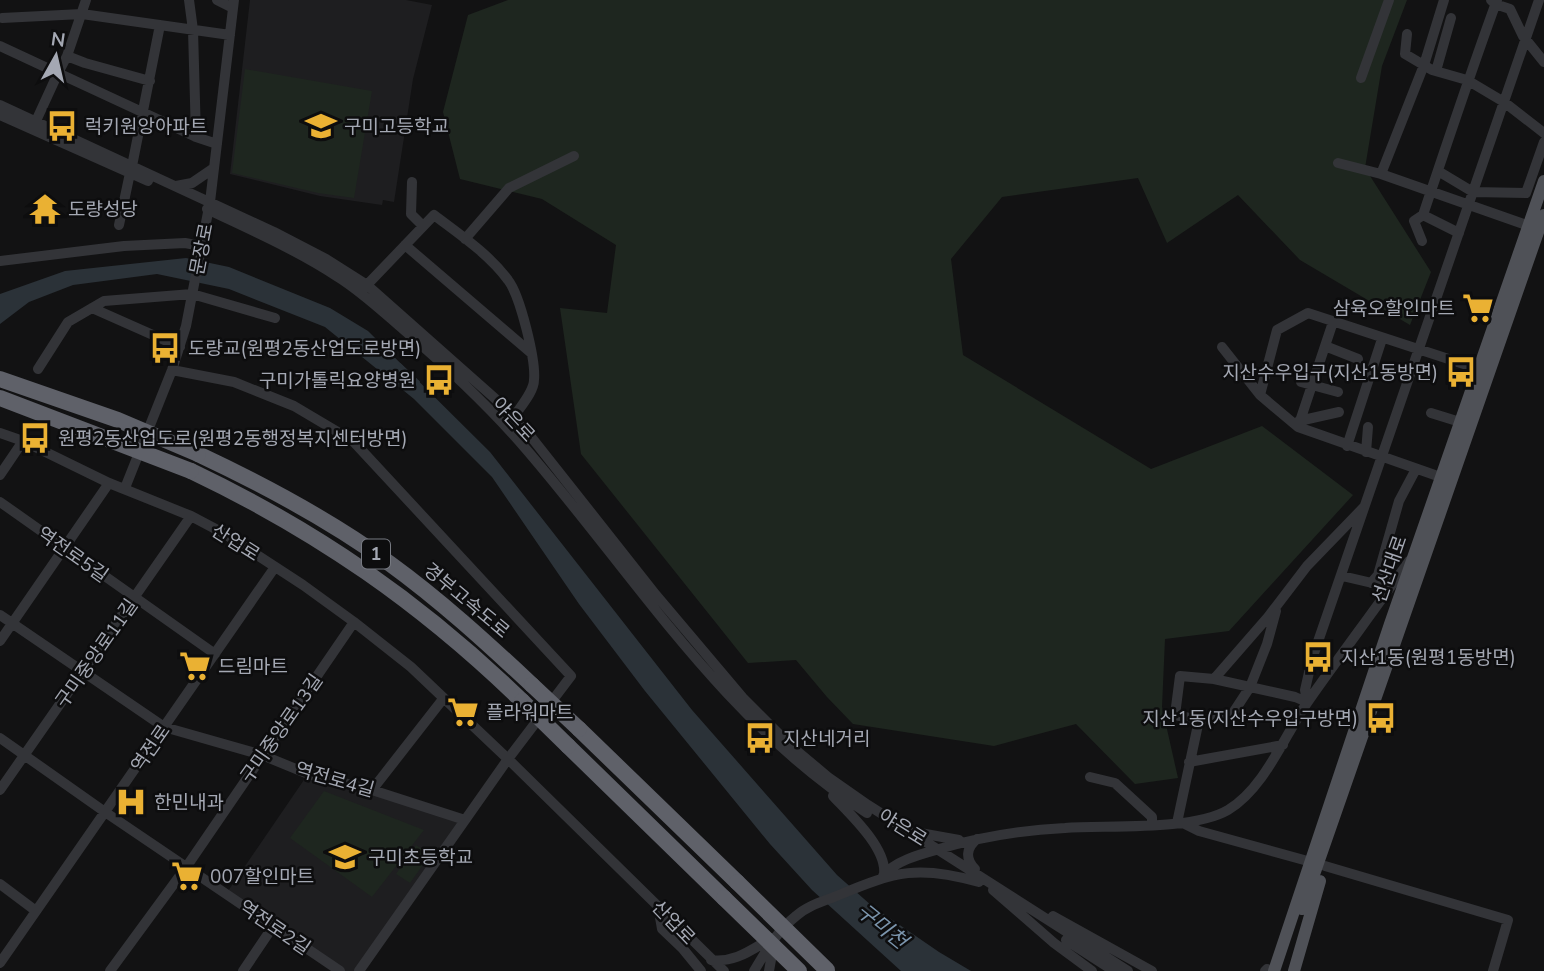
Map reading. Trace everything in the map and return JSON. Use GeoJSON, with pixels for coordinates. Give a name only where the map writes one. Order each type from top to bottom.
{"type":"FeatureCollection","features":[{"type":"Feature","properties":{"kind":"highway","name":"경부고속도로"},"geometry":{"type":"LineString","coordinates":[[0,379],[118,420],[198,454],[286,498],[387,562],[463,621],[532,685],[827,971]]}},
{"type":"Feature","properties":{"kind":"highway","name":"경부고속도로"},"geometry":{"type":"LineString","coordinates":[[0,398],[191,471],[286,519],[397,592],[522,701],[799,971]]}},
{"type":"Feature","properties":{"kind":"main road","name":"선산대로"},"geometry":{"type":"LineString","coordinates":[[1290,946],[1324,818],[1537,229],[1544,181]]}},
{"type":"Feature","properties":{"kind":"main road","name":"선산대로"},"geometry":{"type":"LineString","coordinates":[[1270,971],[1290,946],[1344,790],[1403,603],[1414,553],[1446,479],[1460,422],[1479,369],[1544,215]]}},
{"type":"Feature","properties":{"kind":"main road"},"geometry":{"type":"LineString","coordinates":[[1293,971],[1290,946],[1325,866],[1344,790]]}},
{"type":"Feature","properties":{"kind":"main road"},"geometry":{"type":"LineString","coordinates":[[1270,971],[1304,860],[1324,818]]}},
{"type":"Feature","properties":{"kind":"street"},"geometry":{"type":"LineString","coordinates":[[36,121],[67,55],[86,0]]}},
{"type":"Feature","properties":{"kind":"street"},"geometry":{"type":"LineString","coordinates":[[189,0],[193,30],[196,137]]}},
{"type":"Feature","properties":{"kind":"street"},"geometry":{"type":"LineString","coordinates":[[217,0],[234,4]]}},
{"type":"Feature","properties":{"kind":"street"},"geometry":{"type":"LineString","coordinates":[[1361,78],[1389,0]]}},
{"type":"Feature","properties":{"kind":"street"},"geometry":{"type":"LineString","coordinates":[[1381,174],[1424,65],[1444,0]]}},
{"type":"Feature","properties":{"kind":"street"},"geometry":{"type":"LineString","coordinates":[[1307,702],[1305,690],[1312,659],[1539,0]]}},
{"type":"Feature","properties":{"kind":"street"},"geometry":{"type":"LineString","coordinates":[[1422,241],[1414,220],[1423,215],[1494,1],[1510,9],[1525,39],[1544,62]]}},
{"type":"Feature","properties":{"kind":"street","name":"문장로"},"geometry":{"type":"LineString","coordinates":[[125,488],[172,370],[186,326],[209,206],[234,4]]}},
{"type":"Feature","properties":{"kind":"street"},"geometry":{"type":"LineString","coordinates":[[1,19],[82,14],[230,35]]}},
{"type":"Feature","properties":{"kind":"street"},"geometry":{"type":"LineString","coordinates":[[1436,71],[1451,18]]}},
{"type":"Feature","properties":{"kind":"street"},"geometry":{"type":"LineString","coordinates":[[119,225],[160,25]]}},
{"type":"Feature","properties":{"kind":"street"},"geometry":{"type":"LineString","coordinates":[[1407,34],[1405,54],[1436,71],[1467,80],[1504,102],[1544,133]]}},
{"type":"Feature","properties":{"kind":"street"},"geometry":{"type":"LineString","coordinates":[[0,48],[217,144]]}},
{"type":"Feature","properties":{"kind":"street"},"geometry":{"type":"LineString","coordinates":[[67,55],[85,63],[150,81]]}},
{"type":"Feature","properties":{"kind":"street","name":"야은로"},"geometry":{"type":"LineString","coordinates":[[0,105],[209,206]]}},
{"type":"Feature","properties":{"kind":"street","name":"야은로"},"geometry":{"type":"LineString","coordinates":[[0,115],[175,186],[363,289],[410,321],[532,438],[656,595],[743,698],[791,746],[828,777],[934,850],[1030,830],[1180,823],[1219,815],[1231,808],[1248,794],[1283,745],[1307,702],[1414,553]]}},
{"type":"Feature","properties":{"kind":"street"},"geometry":{"type":"LineString","coordinates":[[1438,170],[1473,192],[1526,193],[1544,142]]}},
{"type":"Feature","properties":{"kind":"street"},"geometry":{"type":"LineString","coordinates":[[465,239],[509,188],[574,156]]}},
{"type":"Feature","properties":{"kind":"street"},"geometry":{"type":"LineString","coordinates":[[1338,163],[1381,174],[1537,229]]}},
{"type":"Feature","properties":{"kind":"street"},"geometry":{"type":"LineString","coordinates":[[175,186],[192,183],[214,168]]}},
{"type":"Feature","properties":{"kind":"street"},"geometry":{"type":"LineString","coordinates":[[412,182],[411,214],[422,225]]}},
{"type":"Feature","properties":{"kind":"street"},"geometry":{"type":"LineString","coordinates":[[363,289],[434,215],[465,239],[508,279],[517,295],[535,382],[513,418]]}},
{"type":"Feature","properties":{"kind":"street"},"geometry":{"type":"LineString","coordinates":[[1423,215],[1460,233]]}},
{"type":"Feature","properties":{"kind":"street"},"geometry":{"type":"LineString","coordinates":[[0,261],[124,246],[185,243],[201,246]]}},
{"type":"Feature","properties":{"kind":"street"},"geometry":{"type":"LineString","coordinates":[[405,245],[531,353]]}},
{"type":"Feature","properties":{"kind":"street","name":"야은로"},"geometry":{"type":"LineString","coordinates":[[363,289],[505,425],[703,668],[749,719],[813,775],[866,812],[1022,903],[1128,971]]}},
{"type":"Feature","properties":{"kind":"street"},"geometry":{"type":"LineString","coordinates":[[38,369],[68,322],[104,301],[192,294],[275,318]]}},
{"type":"Feature","properties":{"kind":"street"},"geometry":{"type":"LineString","coordinates":[[92,308],[180,347]]}},
{"type":"Feature","properties":{"kind":"street"},"geometry":{"type":"LineString","coordinates":[[1260,394],[1277,330],[1308,313],[1479,369]]}},
{"type":"Feature","properties":{"kind":"street"},"geometry":{"type":"LineString","coordinates":[[1299,424],[1333,322]]}},
{"type":"Feature","properties":{"kind":"street"},"geometry":{"type":"LineString","coordinates":[[1347,446],[1382,339]]}},
{"type":"Feature","properties":{"kind":"street"},"geometry":{"type":"LineString","coordinates":[[1325,346],[1358,359]]}},
{"type":"Feature","properties":{"kind":"street"},"geometry":{"type":"LineString","coordinates":[[1222,347],[1260,394],[1299,424],[1347,446],[1446,479]]}},
{"type":"Feature","properties":{"kind":"street"},"geometry":{"type":"LineString","coordinates":[[172,370],[234,382],[294,406],[353,442],[571,676],[508,759],[359,971]]}},
{"type":"Feature","properties":{"kind":"street"},"geometry":{"type":"LineString","coordinates":[[1301,382],[1338,392]]}},
{"type":"Feature","properties":{"kind":"street"},"geometry":{"type":"LineString","coordinates":[[1299,424],[1339,412]]}},
{"type":"Feature","properties":{"kind":"street"},"geometry":{"type":"LineString","coordinates":[[1431,413],[1460,422]]}},
{"type":"Feature","properties":{"kind":"street"},"geometry":{"type":"LineString","coordinates":[[1366,452],[1368,427]]}},
{"type":"Feature","properties":{"kind":"street","name":"산업로"},"geometry":{"type":"LineString","coordinates":[[0,433],[23,441],[109,483],[191,516],[225,534],[354,622],[411,667],[724,971]]}},
{"type":"Feature","properties":{"kind":"street"},"geometry":{"type":"LineString","coordinates":[[0,475],[23,441]]}},
{"type":"Feature","properties":{"kind":"street"},"geometry":{"type":"LineString","coordinates":[[1371,583],[1378,575],[1399,501],[1416,469]]}},
{"type":"Feature","properties":{"kind":"street"},"geometry":{"type":"LineString","coordinates":[[0,641],[109,483]]}},
{"type":"Feature","properties":{"kind":"street","name":"역전로5길"},"geometry":{"type":"LineString","coordinates":[[0,502],[215,654]]}},
{"type":"Feature","properties":{"kind":"street"},"geometry":{"type":"LineString","coordinates":[[1214,679],[1268,617],[1307,566],[1367,504]]}},
{"type":"Feature","properties":{"kind":"street","name":"구미중앙로11길"},"geometry":{"type":"LineString","coordinates":[[0,790],[191,516]]}},
{"type":"Feature","properties":{"kind":"street","name":"역전로"},"geometry":{"type":"LineString","coordinates":[[0,963],[275,567]]}},
{"type":"Feature","properties":{"kind":"street"},"geometry":{"type":"LineString","coordinates":[[1342,576],[1385,586],[1395,580]]}},
{"type":"Feature","properties":{"kind":"street"},"geometry":{"type":"LineString","coordinates":[[1278,603],[1267,644],[1250,687],[1231,716],[1199,720],[1175,715],[1180,676],[1214,679],[1250,687],[1295,697],[1307,702]]}},
{"type":"Feature","properties":{"kind":"street"},"geometry":{"type":"LineString","coordinates":[[1380,603],[1403,603]]}},
{"type":"Feature","properties":{"kind":"street","name":"역전로4길"},"geometry":{"type":"LineString","coordinates":[[0,615],[164,727],[262,755],[308,774],[372,790],[465,820]]}},
{"type":"Feature","properties":{"kind":"street","name":"구미중앙로13길"},"geometry":{"type":"LineString","coordinates":[[110,971],[187,866],[354,622]]}},
{"type":"Feature","properties":{"kind":"street"},"geometry":{"type":"LineString","coordinates":[[372,790],[443,699]]}},
{"type":"Feature","properties":{"kind":"street"},"geometry":{"type":"LineString","coordinates":[[1199,720],[1189,762],[1180,823],[1199,831],[1304,860]]}},
{"type":"Feature","properties":{"kind":"street","name":"역전로2길"},"geometry":{"type":"LineString","coordinates":[[0,738],[341,971]]}},
{"type":"Feature","properties":{"kind":"street"},"geometry":{"type":"LineString","coordinates":[[1189,762],[1283,745]]}},
{"type":"Feature","properties":{"kind":"street"},"geometry":{"type":"LineString","coordinates":[[813,775],[873,843],[881,856],[883,875]]}},
{"type":"Feature","properties":{"kind":"street"},"geometry":{"type":"LineString","coordinates":[[1090,777],[1115,783],[1152,817],[1152,824]]}},
{"type":"Feature","properties":{"kind":"street"},"geometry":{"type":"LineString","coordinates":[[904,828],[939,838],[975,840]]}},
{"type":"Feature","properties":{"kind":"street"},"geometry":{"type":"LineString","coordinates":[[975,840],[969,846],[968,858],[981,879]]}},
{"type":"Feature","properties":{"kind":"street"},"geometry":{"type":"LineString","coordinates":[[711,960],[734,960],[775,936],[805,909],[934,850]]}},
{"type":"Feature","properties":{"kind":"street"},"geometry":{"type":"LineString","coordinates":[[1325,866],[1508,920],[1493,971]]}},
{"type":"Feature","properties":{"kind":"street"},"geometry":{"type":"LineString","coordinates":[[883,875],[923,871],[981,879]]}},
{"type":"Feature","properties":{"kind":"street","name":"야은로"},"geometry":{"type":"LineString","coordinates":[[981,879],[990,888],[1114,971]]}},
{"type":"Feature","properties":{"kind":"street"},"geometry":{"type":"LineString","coordinates":[[0,884],[36,911]]}},
{"type":"Feature","properties":{"kind":"street"},"geometry":{"type":"LineString","coordinates":[[990,888],[1054,943],[1092,971]]}},
{"type":"Feature","properties":{"kind":"street"},"geometry":{"type":"LineString","coordinates":[[1022,903],[1067,922],[1152,971]]}},
{"type":"Feature","properties":{"kind":"street"},"geometry":{"type":"LineString","coordinates":[[658,906],[662,929],[701,971]]}},
{"type":"Feature","properties":{"kind":"street"},"geometry":{"type":"LineString","coordinates":[[243,971],[274,925]]}},
{"type":"Feature","properties":{"kind":"street"},"geometry":{"type":"LineString","coordinates":[[1060,927],[1136,971]]}},
{"type":"Feature","properties":{"kind":"street"},"geometry":{"type":"LineString","coordinates":[[754,971],[775,936]]}},
{"type":"Feature","properties":{"kind":"street"},"geometry":{"type":"LineString","coordinates":[[769,971],[775,936]]}},
{"type":"Feature","properties":{"kind":"shaded area","name":"구미고등학교"},"geometry":{"type":"Polygon","coordinates":[[[250,0],[406,0],[432,5],[413,79],[394,202],[383,200],[382,205],[320,196],[230,174],[250,0]]]}},
{"type":"Feature","properties":{"kind":"shaded area"},"geometry":{"type":"Polygon","coordinates":[[[508,0],[1407,0],[1382,66],[1365,168],[1431,272],[1410,325],[1300,260],[1238,195],[1167,243],[1138,178],[1002,197],[951,259],[963,355],[1151,469],[1262,426],[1353,495],[1229,631],[1165,639],[1162,707],[1178,778],[1135,784],[1076,724],[994,746],[853,724],[796,660],[748,663],[581,454],[560,308],[607,313],[616,245],[542,199],[460,179],[443,112],[468,15],[508,0]]]}},
{"type":"Feature","properties":{"kind":"shaded area"},"geometry":{"type":"Polygon","coordinates":[[[245,69],[372,91],[354,198],[318,193],[232,173],[245,69]]]}},
{"type":"Feature","properties":{"kind":"shaded area","name":"구미초등학교"},"geometry":{"type":"Polygon","coordinates":[[[308,774],[465,820],[359,971],[340,971],[226,894],[308,774]]]}},
{"type":"Feature","properties":{"kind":"shaded area"},"geometry":{"type":"Polygon","coordinates":[[[324,791],[424,830],[372,897],[290,838],[324,791]]]}},
{"type":"Feature","properties":{"kind":"shaded area"},"geometry":{"type":"Polygon","coordinates":[[[416,845],[430,855],[410,883],[396,874],[416,845]]]}},
{"type":"Feature","properties":{"kind":"water","name":"구미천"},"geometry":{"type":"Polygon","coordinates":[[[186,258],[229,267],[330,308],[368,331],[490,452],[692,710],[837,875],[872,906],[971,971],[901,971],[812,890],[770,844],[645,691],[579,604],[492,477],[414,399],[325,327],[229,289],[157,274],[73,285],[29,302],[0,324],[0,294],[65,271],[186,258]]]}},
{"type":"Feature","properties":{"kind":"waterway"},"geometry":{"type":"LineString","coordinates":[[400,364],[419,382]]}},
{"type":"Feature","properties":{"kind":"place","name":"럭키원앙아파트"},"geometry":{"type":"Point","coordinates":[62,126]}},
{"type":"Feature","properties":{"kind":"place","name":"구미고등학교"},"geometry":{"type":"Point","coordinates":[321,126]}},
{"type":"Feature","properties":{"kind":"place","name":"도량성당"},"geometry":{"type":"Point","coordinates":[45,209]}},
{"type":"Feature","properties":{"kind":"place","name":"삼육오할인마트"},"geometry":{"type":"Point","coordinates":[1478,308]}},
{"type":"Feature","properties":{"kind":"place","name":"도량교(원평2동산업도로방면)"},"geometry":{"type":"Point","coordinates":[165,348]}},
{"type":"Feature","properties":{"kind":"place","name":"지산수우입구(지산1동방면)"},"geometry":{"type":"Point","coordinates":[1461,372]}},
{"type":"Feature","properties":{"kind":"place","name":"구미가톨릭요양병원"},"geometry":{"type":"Point","coordinates":[439,380]}},
{"type":"Feature","properties":{"kind":"place","name":"원평2동산업도로(원평2동행정복지센터방면)"},"geometry":{"type":"Point","coordinates":[35,438]}},
{"type":"Feature","properties":{"kind":"place","name":"지산1동(원평1동방면)"},"geometry":{"type":"Point","coordinates":[1318,657]}},
{"type":"Feature","properties":{"kind":"place","name":"드림마트"},"geometry":{"type":"Point","coordinates":[195,666]}},
{"type":"Feature","properties":{"kind":"place","name":"플라워마트"},"geometry":{"type":"Point","coordinates":[463,712]}},
{"type":"Feature","properties":{"kind":"place","name":"지산1동(지산수우입구방면)"},"geometry":{"type":"Point","coordinates":[1381,718]}},
{"type":"Feature","properties":{"kind":"place","name":"지산네거리"},"geometry":{"type":"Point","coordinates":[760,738]}},
{"type":"Feature","properties":{"kind":"place","name":"한민내과"},"geometry":{"type":"Point","coordinates":[131,802]}},
{"type":"Feature","properties":{"kind":"place","name":"구미초등학교"},"geometry":{"type":"Point","coordinates":[345,857]}},
{"type":"Feature","properties":{"kind":"place","name":"007할인마트"},"geometry":{"type":"Point","coordinates":[187,876]}}]}
